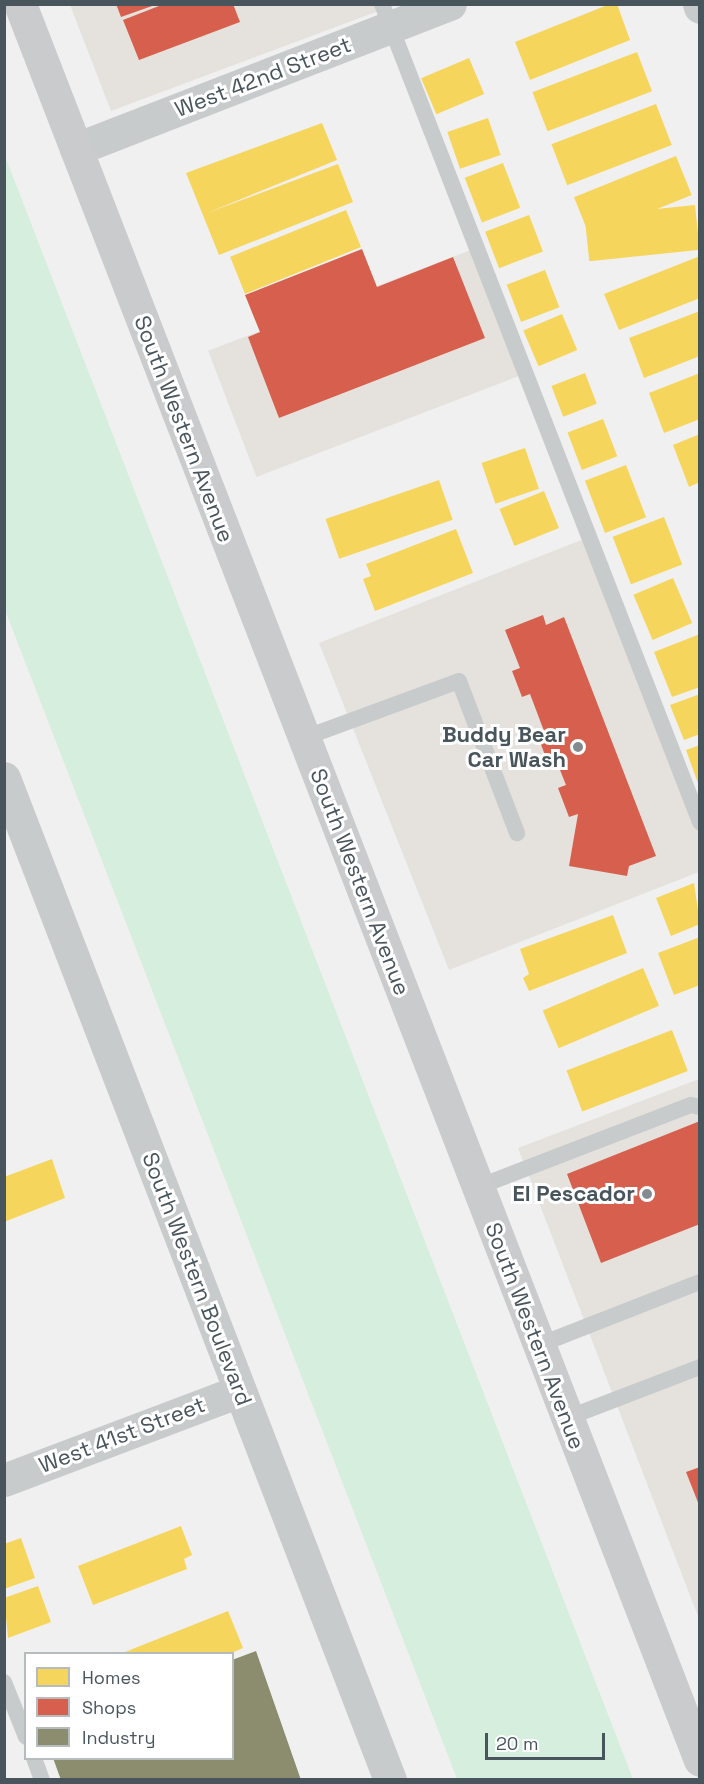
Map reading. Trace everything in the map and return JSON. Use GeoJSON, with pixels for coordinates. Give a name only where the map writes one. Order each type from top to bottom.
{"type":"FeatureCollection","features":[{"type":"Feature","properties":{"kind":"main road","name":"South Western Avenue"},"geometry":{"type":"LineString","coordinates":[[20,4],[699,1760]]}},
{"type":"Feature","properties":{"kind":"street","name":"West 42nd Street"},"geometry":{"type":"LineString","coordinates":[[76,150],[386,16],[450,4]]}},
{"type":"Feature","properties":{"kind":"street","name":"South Western Boulevard"},"geometry":{"type":"LineString","coordinates":[[4,778],[390,1779]]}},
{"type":"Feature","properties":{"kind":"street","name":"West 41st Street"},"geometry":{"type":"LineString","coordinates":[[4,1480],[240,1391]]}},
{"type":"Feature","properties":{"kind":"lane"},"geometry":{"type":"LineString","coordinates":[[386,16],[699,822]]}},
{"type":"Feature","properties":{"kind":"lane"},"geometry":{"type":"LineString","coordinates":[[304,738],[459,681],[517,833]]}},
{"type":"Feature","properties":{"kind":"lane"},"geometry":{"type":"LineString","coordinates":[[478,1187],[690,1105],[699,1107]]}},
{"type":"Feature","properties":{"kind":"lane"},"geometry":{"type":"LineString","coordinates":[[539,1345],[699,1282]]}},
{"type":"Feature","properties":{"kind":"lane"},"geometry":{"type":"LineString","coordinates":[[567,1418],[699,1367]]}},
{"type":"Feature","properties":{"kind":"lane"},"geometry":{"type":"LineString","coordinates":[[4,1682],[24,1732]]}},
{"type":"Feature","properties":{"kind":"lane"},"geometry":{"type":"LineString","coordinates":[[35,1760],[42,1779]]}},
{"type":"Feature","properties":{"kind":"shaded area"},"geometry":{"type":"Polygon","coordinates":[[[382,4],[384,9],[111,111],[70,5],[382,4]]]}},
{"type":"Feature","properties":{"kind":"shaded area"},"geometry":{"type":"Polygon","coordinates":[[[476,248],[524,374],[256,477],[208,351],[476,248]]]}},
{"type":"Feature","properties":{"kind":"shaded area"},"geometry":{"type":"Polygon","coordinates":[[[589,537],[699,822],[699,872],[449,970],[319,643],[589,537]]]}},
{"type":"Feature","properties":{"kind":"shaded area"},"geometry":{"type":"Polygon","coordinates":[[[699,1079],[699,1619],[518,1148],[699,1079]]]}},
{"type":"Feature","properties":{"kind":"green space"},"geometry":{"type":"Polygon","coordinates":[[[5,156],[633,1779],[457,1779],[5,610],[5,156]]]}},
{"type":"Feature","properties":{"kind":"building: Homes"},"geometry":{"type":"Polygon","coordinates":[[[610,4],[617,4],[630,40],[530,80],[515,42],[610,4]]]}},
{"type":"Feature","properties":{"kind":"building: Homes"},"geometry":{"type":"Polygon","coordinates":[[[637,52],[652,91],[547,131],[532,92],[637,52]]]}},
{"type":"Feature","properties":{"kind":"building: Homes"},"geometry":{"type":"Polygon","coordinates":[[[469,58],[484,94],[436,114],[421,78],[469,58]]]}},
{"type":"Feature","properties":{"kind":"building: Homes"},"geometry":{"type":"Polygon","coordinates":[[[656,104],[672,145],[567,185],[551,144],[656,104]]]}},
{"type":"Feature","properties":{"kind":"building: Homes"},"geometry":{"type":"Polygon","coordinates":[[[488,118],[501,155],[460,169],[447,132],[488,118]]]}},
{"type":"Feature","properties":{"kind":"building: Homes"},"geometry":{"type":"Polygon","coordinates":[[[322,123],[337,160],[207,213],[338,164],[353,202],[219,255],[186,173],[322,123]]]}},
{"type":"Feature","properties":{"kind":"building: Homes"},"geometry":{"type":"Polygon","coordinates":[[[676,156],[692,195],[590,236],[574,197],[676,156]]]}},
{"type":"Feature","properties":{"kind":"building: Homes"},"geometry":{"type":"Polygon","coordinates":[[[503,163],[520,208],[482,223],[465,178],[503,163]]]}},
{"type":"Feature","properties":{"kind":"building: Homes"},"geometry":{"type":"Polygon","coordinates":[[[695,205],[700,250],[589,261],[585,217],[695,205]]]}},
{"type":"Feature","properties":{"kind":"building: Homes"},"geometry":{"type":"Polygon","coordinates":[[[346,210],[361,247],[245,294],[230,257],[346,210]]]}},
{"type":"Feature","properties":{"kind":"building: Homes"},"geometry":{"type":"Polygon","coordinates":[[[529,215],[543,251],[499,268],[485,232],[529,215]]]}},
{"type":"Feature","properties":{"kind":"building: Homes"},"geometry":{"type":"Polygon","coordinates":[[[700,256],[700,298],[619,330],[604,294],[700,256]]]}},
{"type":"Feature","properties":{"kind":"building: Homes"},"geometry":{"type":"Polygon","coordinates":[[[545,270],[559,307],[521,322],[507,285],[545,270]]]}},
{"type":"Feature","properties":{"kind":"building: Homes"},"geometry":{"type":"Polygon","coordinates":[[[700,311],[700,356],[644,378],[629,338],[700,311]]]}},
{"type":"Feature","properties":{"kind":"building: Homes"},"geometry":{"type":"Polygon","coordinates":[[[562,314],[577,350],[539,366],[523,330],[562,314]]]}},
{"type":"Feature","properties":{"kind":"building: Homes"},"geometry":{"type":"Polygon","coordinates":[[[585,373],[597,404],[563,417],[551,386],[585,373]]]}},
{"type":"Feature","properties":{"kind":"building: Homes"},"geometry":{"type":"Polygon","coordinates":[[[700,373],[700,419],[664,433],[649,393],[700,373]]]}},
{"type":"Feature","properties":{"kind":"building: Homes"},"geometry":{"type":"Polygon","coordinates":[[[603,419],[617,456],[582,470],[568,433],[603,419]]]}},
{"type":"Feature","properties":{"kind":"building: Homes"},"geometry":{"type":"Polygon","coordinates":[[[700,434],[700,482],[689,487],[673,445],[700,434]]]}},
{"type":"Feature","properties":{"kind":"building: Homes"},"geometry":{"type":"Polygon","coordinates":[[[525,448],[539,489],[496,504],[482,463],[525,448]]]}},
{"type":"Feature","properties":{"kind":"building: Homes"},"geometry":{"type":"Polygon","coordinates":[[[626,465],[646,517],[605,533],[585,481],[626,465]]]}},
{"type":"Feature","properties":{"kind":"building: Homes"},"geometry":{"type":"Polygon","coordinates":[[[439,480],[453,520],[339,559],[326,519],[439,480]]]}},
{"type":"Feature","properties":{"kind":"building: Homes"},"geometry":{"type":"Polygon","coordinates":[[[544,491],[559,528],[514,546],[499,509],[544,491]]]}},
{"type":"Feature","properties":{"kind":"building: Homes"},"geometry":{"type":"Polygon","coordinates":[[[664,517],[682,565],[631,584],[613,537],[664,517]]]}},
{"type":"Feature","properties":{"kind":"building: Homes"},"geometry":{"type":"Polygon","coordinates":[[[456,529],[473,573],[375,611],[363,579],[371,576],[366,564],[456,529]]]}},
{"type":"Feature","properties":{"kind":"building: Homes"},"geometry":{"type":"Polygon","coordinates":[[[673,578],[692,623],[653,640],[633,595],[673,578]]]}},
{"type":"Feature","properties":{"kind":"building: Homes"},"geometry":{"type":"Polygon","coordinates":[[[700,634],[700,687],[672,697],[654,652],[700,634]]]}},
{"type":"Feature","properties":{"kind":"building: Homes"},"geometry":{"type":"Polygon","coordinates":[[[700,694],[700,734],[684,740],[670,705],[700,694]]]}},
{"type":"Feature","properties":{"kind":"building: Homes"},"geometry":{"type":"Polygon","coordinates":[[[700,745],[700,786],[699,786],[686,750],[700,745]]]}},
{"type":"Feature","properties":{"kind":"building: Homes"},"geometry":{"type":"Polygon","coordinates":[[[694,883],[700,924],[671,936],[656,898],[694,883]]]}},
{"type":"Feature","properties":{"kind":"building: Homes"},"geometry":{"type":"Polygon","coordinates":[[[613,915],[627,953],[529,991],[523,978],[529,974],[520,949],[613,915]]]}},
{"type":"Feature","properties":{"kind":"building: Homes"},"geometry":{"type":"Polygon","coordinates":[[[700,937],[700,985],[674,995],[658,953],[700,937]]]}},
{"type":"Feature","properties":{"kind":"building: Homes"},"geometry":{"type":"Polygon","coordinates":[[[643,968],[659,1006],[559,1048],[543,1011],[643,968]]]}},
{"type":"Feature","properties":{"kind":"building: Homes"},"geometry":{"type":"Polygon","coordinates":[[[672,1030],[688,1071],[582,1112],[567,1070],[672,1030]]]}},
{"type":"Feature","properties":{"kind":"building: Homes"},"geometry":{"type":"Polygon","coordinates":[[[52,1159],[65,1198],[4,1222],[4,1177],[52,1159]]]}},
{"type":"Feature","properties":{"kind":"building: Homes"},"geometry":{"type":"Polygon","coordinates":[[[181,1526],[192,1555],[184,1559],[187,1569],[93,1605],[78,1566],[181,1526]]]}},
{"type":"Feature","properties":{"kind":"building: Homes"},"geometry":{"type":"Polygon","coordinates":[[[21,1538],[35,1578],[4,1589],[4,1544],[21,1538]]]}},
{"type":"Feature","properties":{"kind":"building: Homes"},"geometry":{"type":"Polygon","coordinates":[[[38,1586],[51,1622],[8,1638],[4,1598],[38,1586]]]}},
{"type":"Feature","properties":{"kind":"building: Homes"},"geometry":{"type":"Polygon","coordinates":[[[228,1611],[243,1648],[234,1652],[125,1652],[228,1611]]]}},
{"type":"Feature","properties":{"kind":"building: Shops"},"geometry":{"type":"Polygon","coordinates":[[[116,4],[155,4],[155,5],[121,17],[116,4]]]}},
{"type":"Feature","properties":{"kind":"building: Shops"},"geometry":{"type":"Polygon","coordinates":[[[164,4],[233,4],[240,22],[139,60],[123,20],[164,4]]]}},
{"type":"Feature","properties":{"kind":"building: Shops"},"geometry":{"type":"Polygon","coordinates":[[[362,249],[377,287],[453,257],[485,338],[279,418],[248,337],[260,332],[245,295],[362,249]]]}},
{"type":"Feature","properties":{"kind":"building: Shops","name":"Buddy Bear Car Wash"},"geometry":{"type":"Polygon","coordinates":[[[543,615],[546,625],[564,617],[656,856],[629,866],[627,876],[569,866],[578,814],[569,817],[558,788],[566,785],[556,760],[548,763],[537,734],[544,731],[530,694],[522,697],[512,671],[520,668],[505,630],[543,615]]]}},
{"type":"Feature","properties":{"kind":"building: Shops"},"geometry":{"type":"Polygon","coordinates":[[[700,1121],[700,1224],[601,1263],[567,1174],[700,1121]]]}},
{"type":"Feature","properties":{"kind":"building: Shops"},"geometry":{"type":"Polygon","coordinates":[[[700,1467],[700,1505],[699,1505],[686,1472],[700,1467]]]}},
{"type":"Feature","properties":{"kind":"building: Industry"},"geometry":{"type":"Polygon","coordinates":[[[256,1651],[301,1780],[61,1780],[54,1760],[234,1760],[234,1659],[256,1651]]]}},
{"type":"Feature","properties":{"kind":"place","name":"Buddy Bear Car Wash"},"geometry":{"type":"Point","coordinates":[578,747]}},
{"type":"Feature","properties":{"kind":"place","name":"El Pescador"},"geometry":{"type":"Point","coordinates":[647,1194]}}]}
